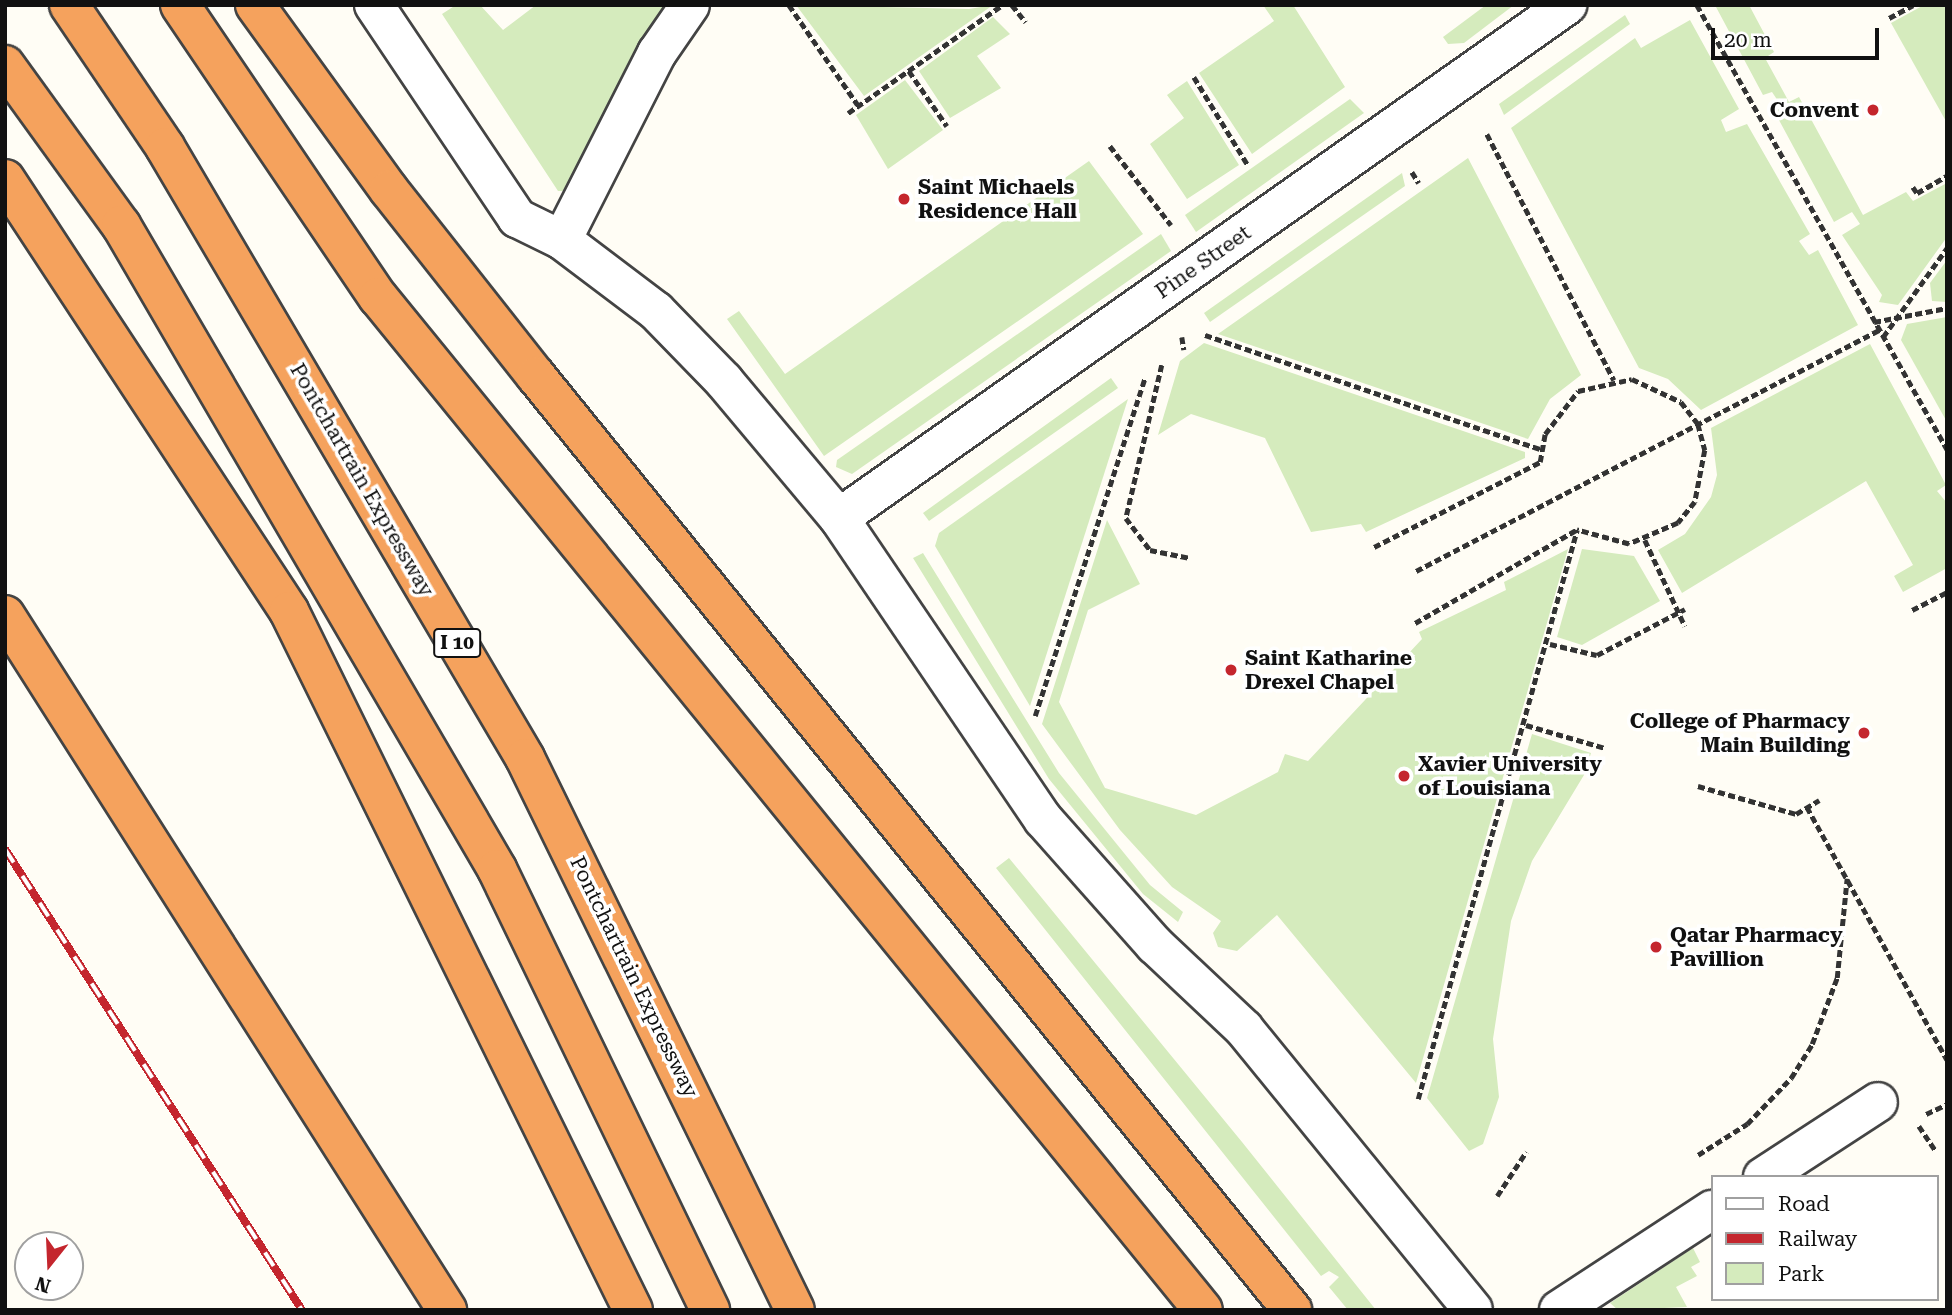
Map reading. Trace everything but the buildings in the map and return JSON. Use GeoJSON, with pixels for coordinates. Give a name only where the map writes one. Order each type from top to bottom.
{"type":"FeatureCollection","features":[{"type":"Feature","properties":{"kind":"highway","name":"Pontchartrain Expressway"},"geometry":{"type":"LineString","coordinates":[[69,5],[172,159],[525,758],[794,1310]]}},
{"type":"Feature","properties":{"kind":"highway"},"geometry":{"type":"LineString","coordinates":[[180,5],[377,298],[1203,1310]]}},
{"type":"Feature","properties":{"kind":"highway"},"geometry":{"type":"LineString","coordinates":[[255,5],[528,365],[1292,1310]]}},
{"type":"Feature","properties":{"kind":"highway"},"geometry":{"type":"LineString","coordinates":[[5,65],[121,225],[497,869],[710,1310]]}},
{"type":"Feature","properties":{"kind":"highway"},"geometry":{"type":"LineString","coordinates":[[5,179],[289,611],[633,1310]]}},
{"type":"Feature","properties":{"kind":"highway"},"geometry":{"type":"LineString","coordinates":[[5,615],[444,1304]]}},
{"type":"Feature","properties":{"kind":"street"},"geometry":{"type":"LineString","coordinates":[[374,5],[517,218],[562,240],[656,311],[839,518],[1043,818],[1155,945],[1244,1029],[1473,1310]]}},
{"type":"Feature","properties":{"kind":"street"},"geometry":{"type":"LineString","coordinates":[[562,240],[657,53],[690,5]]}},
{"type":"Feature","properties":{"kind":"street","name":"Pine Street"},"geometry":{"type":"LineString","coordinates":[[839,518],[1566,5]]}},
{"type":"Feature","properties":{"kind":"street"},"geometry":{"type":"LineString","coordinates":[[1766,1175],[1878,1102]]}},
{"type":"Feature","properties":{"kind":"street"},"geometry":{"type":"LineString","coordinates":[[1559,1310],[1710,1211]]}},
{"type":"Feature","properties":{"kind":"path"},"geometry":{"type":"LineString","coordinates":[[789,5],[858,105]]}},
{"type":"Feature","properties":{"kind":"path"},"geometry":{"type":"LineString","coordinates":[[848,113],[1002,5]]}},
{"type":"Feature","properties":{"kind":"path"},"geometry":{"type":"LineString","coordinates":[[1012,5],[1026,22]]}},
{"type":"Feature","properties":{"kind":"path"},"geometry":{"type":"LineString","coordinates":[[1698,5],[1947,449]]}},
{"type":"Feature","properties":{"kind":"path"},"geometry":{"type":"LineString","coordinates":[[1889,18],[1913,5]]}},
{"type":"Feature","properties":{"kind":"path"},"geometry":{"type":"LineString","coordinates":[[909,71],[947,126]]}},
{"type":"Feature","properties":{"kind":"path"},"geometry":{"type":"LineString","coordinates":[[1194,77],[1248,165]]}},
{"type":"Feature","properties":{"kind":"path"},"geometry":{"type":"LineString","coordinates":[[1487,134],[1614,380]]}},
{"type":"Feature","properties":{"kind":"path"},"geometry":{"type":"LineString","coordinates":[[1110,146],[1175,232]]}},
{"type":"Feature","properties":{"kind":"path"},"geometry":{"type":"LineString","coordinates":[[1913,187],[1917,192],[1947,176]]}},
{"type":"Feature","properties":{"kind":"path"},"geometry":{"type":"LineString","coordinates":[[1883,337],[1947,248]]}},
{"type":"Feature","properties":{"kind":"path"},"geometry":{"type":"LineString","coordinates":[[1874,322],[1947,309]]}},
{"type":"Feature","properties":{"kind":"path"},"geometry":{"type":"LineString","coordinates":[[1416,571],[1879,330]]}},
{"type":"Feature","properties":{"kind":"path"},"geometry":{"type":"LineString","coordinates":[[1205,335],[1542,450]]}},
{"type":"Feature","properties":{"kind":"path"},"geometry":{"type":"LineString","coordinates":[[1162,365],[1126,518],[1150,550],[1190,558]]}},
{"type":"Feature","properties":{"kind":"path"},"geometry":{"type":"LineString","coordinates":[[1033,722],[1145,377]]}},
{"type":"Feature","properties":{"kind":"path"},"geometry":{"type":"LineString","coordinates":[[1374,547],[1540,462],[1558,410],[1578,391],[1614,380],[1658,387],[1698,424],[1705,450],[1695,502],[1678,523],[1645,540],[1601,541],[1577,530]]}},
{"type":"Feature","properties":{"kind":"path"},"geometry":{"type":"LineString","coordinates":[[1415,623],[1577,530]]}},
{"type":"Feature","properties":{"kind":"path"},"geometry":{"type":"LineString","coordinates":[[1418,1099],[1550,644],[1577,530]]}},
{"type":"Feature","properties":{"kind":"path"},"geometry":{"type":"LineString","coordinates":[[1645,540],[1685,626]]}},
{"type":"Feature","properties":{"kind":"path"},"geometry":{"type":"LineString","coordinates":[[1912,610],[1947,592]]}},
{"type":"Feature","properties":{"kind":"path"},"geometry":{"type":"LineString","coordinates":[[1550,644],[1597,655],[1685,609]]}},
{"type":"Feature","properties":{"kind":"path"},"geometry":{"type":"LineString","coordinates":[[1526,725],[1605,748]]}},
{"type":"Feature","properties":{"kind":"path"},"geometry":{"type":"LineString","coordinates":[[1698,786],[1796,814],[1819,800]]}},
{"type":"Feature","properties":{"kind":"path"},"geometry":{"type":"LineString","coordinates":[[1807,807],[1947,1059]]}},
{"type":"Feature","properties":{"kind":"path"},"geometry":{"type":"LineString","coordinates":[[1698,1155],[1747,1124],[1791,1078],[1812,1044],[1837,978],[1847,878]]}},
{"type":"Feature","properties":{"kind":"path"},"geometry":{"type":"LineString","coordinates":[[1935,1150],[1915,1120],[1947,1104]]}},
{"type":"Feature","properties":{"kind":"path"},"geometry":{"type":"LineString","coordinates":[[1497,1196],[1525,1152]]}},
{"type":"Feature","properties":{"kind":"green space"},"geometry":{"type":"Polygon","coordinates":[[[456,5],[480,5],[503,30],[536,5],[668,5],[567,191],[558,191],[442,14],[456,5]]]}},
{"type":"Feature","properties":{"kind":"green space"},"geometry":{"type":"Polygon","coordinates":[[[796,5],[969,9],[993,5],[864,96],[796,5]]]}},
{"type":"Feature","properties":{"kind":"green space"},"geometry":{"type":"Polygon","coordinates":[[[1263,5],[1293,5],[1345,87],[1252,154],[1199,73],[1274,21],[1263,5]]]}},
{"type":"Feature","properties":{"kind":"green space"},"geometry":{"type":"Polygon","coordinates":[[[1486,5],[1514,5],[1464,43],[1448,44],[1443,37],[1486,5]]]}},
{"type":"Feature","properties":{"kind":"green space"},"geometry":{"type":"Polygon","coordinates":[[[1749,5],[1774,52],[1765,58],[1789,102],[1799,97],[1863,215],[1906,192],[1913,201],[1947,183],[1947,237],[1898,305],[1879,302],[1882,295],[1842,235],[1860,224],[1852,212],[1834,222],[1773,109],[1780,104],[1772,92],[1763,95],[1716,7],[1749,5]]]}},
{"type":"Feature","properties":{"kind":"green space"},"geometry":{"type":"Polygon","coordinates":[[[1924,5],[1947,5],[1947,123],[1891,23],[1924,5]]]}},
{"type":"Feature","properties":{"kind":"green space"},"geometry":{"type":"Polygon","coordinates":[[[1625,15],[1630,24],[1504,115],[1499,104],[1625,15]]]}},
{"type":"Feature","properties":{"kind":"green space"},"geometry":{"type":"Polygon","coordinates":[[[993,17],[1010,34],[977,56],[1001,88],[950,118],[919,71],[993,17]]]}},
{"type":"Feature","properties":{"kind":"green space"},"geometry":{"type":"Polygon","coordinates":[[[1690,20],[1739,109],[1721,120],[1726,132],[1747,124],[1810,234],[1799,241],[1809,255],[1818,250],[1858,325],[1701,410],[1668,379],[1639,368],[1511,128],[1635,38],[1641,48],[1690,20]]]}},
{"type":"Feature","properties":{"kind":"green space"},"geometry":{"type":"Polygon","coordinates":[[[905,80],[943,130],[888,169],[856,115],[905,80]]]}},
{"type":"Feature","properties":{"kind":"green space"},"geometry":{"type":"Polygon","coordinates":[[[1187,81],[1239,165],[1187,199],[1150,144],[1184,118],[1167,95],[1187,81]]]}},
{"type":"Feature","properties":{"kind":"green space"},"geometry":{"type":"Polygon","coordinates":[[[1350,99],[1364,113],[1196,232],[1185,215],[1350,99]]]}},
{"type":"Feature","properties":{"kind":"green space"},"geometry":{"type":"Polygon","coordinates":[[[1468,158],[1581,375],[1550,399],[1528,439],[1218,334],[1468,158]]]}},
{"type":"Feature","properties":{"kind":"green space"},"geometry":{"type":"Polygon","coordinates":[[[1089,161],[1143,234],[824,456],[727,319],[739,311],[785,374],[1089,161]]]}},
{"type":"Feature","properties":{"kind":"green space"},"geometry":{"type":"Polygon","coordinates":[[[1402,173],[1405,186],[1210,322],[1204,313],[1402,173]]]}},
{"type":"Feature","properties":{"kind":"green space"},"geometry":{"type":"Polygon","coordinates":[[[1161,234],[1171,251],[852,474],[836,467],[837,460],[1161,234]]]}},
{"type":"Feature","properties":{"kind":"green space"},"geometry":{"type":"Polygon","coordinates":[[[1947,260],[1947,302],[1932,301],[1930,283],[1947,260]]]}},
{"type":"Feature","properties":{"kind":"green space"},"geometry":{"type":"Polygon","coordinates":[[[1947,317],[1947,422],[1901,340],[1907,324],[1947,317]]]}},
{"type":"Feature","properties":{"kind":"green space"},"geometry":{"type":"Polygon","coordinates":[[[1204,343],[1525,452],[1525,458],[1366,532],[1361,524],[1311,532],[1265,438],[1191,414],[1158,435],[1180,361],[1204,343]]]}},
{"type":"Feature","properties":{"kind":"green space"},"geometry":{"type":"Polygon","coordinates":[[[1870,344],[1946,485],[1937,491],[1947,503],[1947,568],[1903,592],[1894,576],[1913,565],[1866,481],[1682,593],[1658,550],[1685,534],[1711,497],[1717,475],[1711,428],[1870,344]]]}},
{"type":"Feature","properties":{"kind":"green space"},"geometry":{"type":"Polygon","coordinates":[[[1111,378],[1118,388],[929,521],[923,513],[1111,378]]]}},
{"type":"Feature","properties":{"kind":"green space"},"geometry":{"type":"Polygon","coordinates":[[[1128,399],[1030,706],[935,546],[939,533],[1128,399]]]}},
{"type":"Feature","properties":{"kind":"green space"},"geometry":{"type":"Polygon","coordinates":[[[1107,520],[1140,584],[1088,610],[1059,702],[1105,788],[1196,815],[1278,772],[1285,754],[1308,761],[1422,639],[1419,632],[1506,590],[1504,582],[1568,549],[1416,1083],[1277,915],[1237,951],[1218,947],[1213,933],[1221,921],[1172,887],[1120,830],[1042,724],[1107,520]]]}},
{"type":"Feature","properties":{"kind":"green space"},"geometry":{"type":"Polygon","coordinates":[[[1582,549],[1634,556],[1660,601],[1582,645],[1557,637],[1582,549]]]}},
{"type":"Feature","properties":{"kind":"green space"},"geometry":{"type":"Polygon","coordinates":[[[923,553],[1059,773],[1150,885],[1183,912],[1178,922],[1143,894],[1049,779],[913,558],[923,553]]]}},
{"type":"Feature","properties":{"kind":"green space"},"geometry":{"type":"Polygon","coordinates":[[[1532,734],[1591,753],[1584,775],[1532,861],[1511,921],[1493,1039],[1499,1097],[1483,1144],[1469,1151],[1427,1098],[1532,734]]]}},
{"type":"Feature","properties":{"kind":"green space"},"geometry":{"type":"Polygon","coordinates":[[[1009,858],[1376,1310],[1348,1310],[1329,1287],[1339,1277],[1329,1271],[1321,1276],[996,868],[1009,858]]]}},
{"type":"Feature","properties":{"kind":"green space"},"geometry":{"type":"Polygon","coordinates":[[[1693,1248],[1700,1262],[1691,1267],[1697,1276],[1676,1287],[1687,1307],[1618,1310],[1610,1303],[1693,1248]]]}},
{"type":"Feature","properties":{"kind":"railway"},"geometry":{"type":"LineString","coordinates":[[5,849],[302,1310]]}},
{"type":"Feature","properties":{"kind":"place","name":"Convent"},"geometry":{"type":"Point","coordinates":[1873,110]}},
{"type":"Feature","properties":{"kind":"place","name":"Saint Michaels Residence Hall"},"geometry":{"type":"Point","coordinates":[904,199]}},
{"type":"Feature","properties":{"kind":"place","name":"Saint Katharine Drexel Chapel"},"geometry":{"type":"Point","coordinates":[1231,670]}},
{"type":"Feature","properties":{"kind":"place","name":"College of Pharmacy Main Building"},"geometry":{"type":"Point","coordinates":[1864,733]}},
{"type":"Feature","properties":{"kind":"place","name":"Xavier University of Louisiana"},"geometry":{"type":"Point","coordinates":[1404,776]}},
{"type":"Feature","properties":{"kind":"place","name":"Qatar Pharmacy Pavillion"},"geometry":{"type":"Point","coordinates":[1656,947]}}]}
